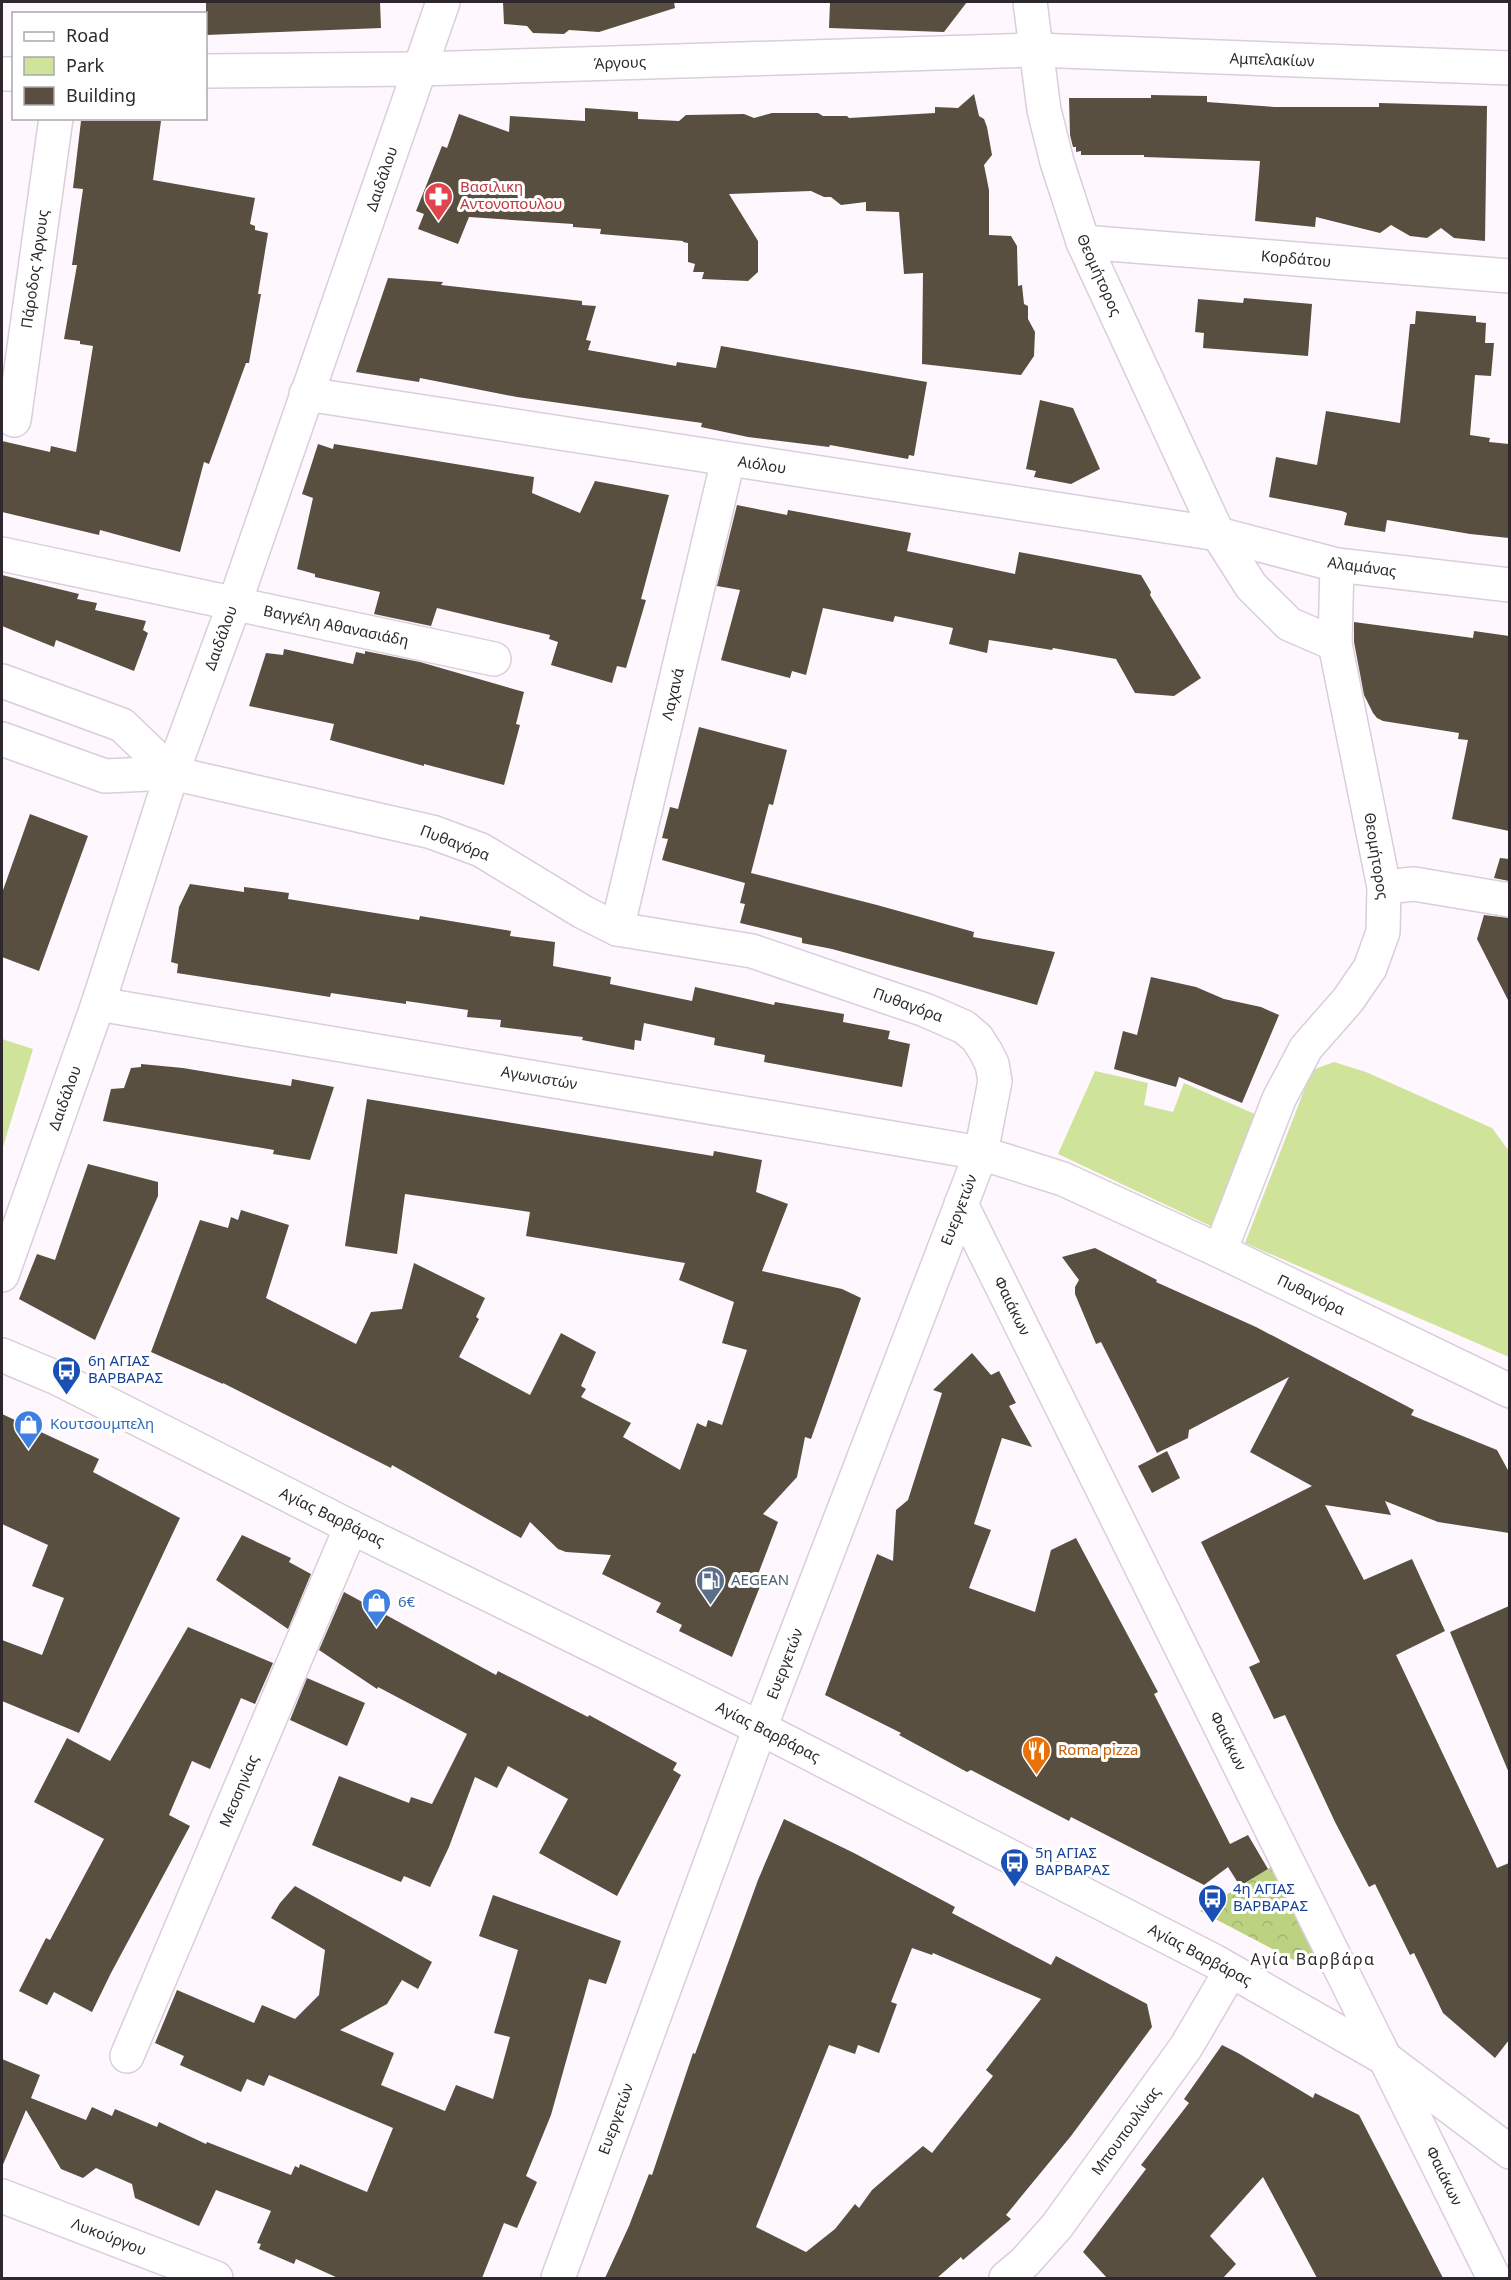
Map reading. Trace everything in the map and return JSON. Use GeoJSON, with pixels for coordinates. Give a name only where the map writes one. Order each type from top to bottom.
{"type":"FeatureCollection","features":[{"type":"Feature","properties":{"kind":"street","name":"Δαιδάλου"},"geometry":{"type":"LineString","coordinates":[[2,1275],[98,1004],[172,773],[234,605],[443,2]]}},
{"type":"Feature","properties":{"kind":"street","name":"Θεομήτορος"},"geometry":{"type":"LineString","coordinates":[[1029,2],[1044,110],[1057,162],[1083,242],[1218,534],[1251,586],[1289,624],[1335,644]]}},
{"type":"Feature","properties":{"kind":"street","name":"Άργους"},"geometry":{"type":"LineString","coordinates":[[207,71],[420,69],[1035,50]]}},
{"type":"Feature","properties":{"kind":"street","name":"Αμπελακίων"},"geometry":{"type":"LineString","coordinates":[[1035,50],[1509,68]]}},
{"type":"Feature","properties":{"kind":"street","name":"Πάροδος Άργους"},"geometry":{"type":"LineString","coordinates":[[14,420],[56,120]]}},
{"type":"Feature","properties":{"kind":"street","name":"Κορδάτου"},"geometry":{"type":"LineString","coordinates":[[1083,242],[1509,276]]}},
{"type":"Feature","properties":{"kind":"street","name":"Αιόλου"},"geometry":{"type":"LineString","coordinates":[[306,394],[1218,534]]}},
{"type":"Feature","properties":{"kind":"street","name":"Λαχανά"},"geometry":{"type":"LineString","coordinates":[[617,929],[728,460]]}},
{"type":"Feature","properties":{"kind":"street","name":"Αλαμάνας"},"geometry":{"type":"LineString","coordinates":[[1218,534],[1337,565],[1509,585]]}},
{"type":"Feature","properties":{"kind":"street","name":"Βαγγέλη Αθανασιάδη"},"geometry":{"type":"LineString","coordinates":[[2,554],[494,659]]}},
{"type":"Feature","properties":{"kind":"street","name":"Θεομήτορος"},"geometry":{"type":"LineString","coordinates":[[1220,1251],[1279,1099],[1306,1047],[1348,1000],[1370,968],[1383,932],[1384,887],[1335,644],[1337,565]]}},
{"type":"Feature","properties":{"kind":"street"},"geometry":{"type":"LineString","coordinates":[[2,681],[122,725],[172,773]]}},
{"type":"Feature","properties":{"kind":"street","name":"Πυθαγόρα"},"geometry":{"type":"LineString","coordinates":[[2,739],[105,776],[172,773],[432,832],[481,850],[583,912],[617,929],[752,951],[964,1026],[977,1038],[986,1052],[992,1064],[995,1081],[981,1153],[1063,1179],[1220,1251],[1509,1391]]}},
{"type":"Feature","properties":{"kind":"street"},"geometry":{"type":"LineString","coordinates":[[1384,887],[1414,884],[1509,900]]}},
{"type":"Feature","properties":{"kind":"street","name":"Αγωνιστών"},"geometry":{"type":"LineString","coordinates":[[98,1004],[981,1153]]}},
{"type":"Feature","properties":{"kind":"street","name":"Ευεργετών"},"geometry":{"type":"LineString","coordinates":[[558,2278],[760,1728],[981,1153]]}},
{"type":"Feature","properties":{"kind":"street","name":"Φαιάκων"},"geometry":{"type":"LineString","coordinates":[[961,1204],[1494,2278]]}},
{"type":"Feature","properties":{"kind":"street","name":"Αγίας Βαρβάρας"},"geometry":{"type":"LineString","coordinates":[[2,1355],[57,1378],[351,1527],[760,1728],[1230,1972],[1386,2058],[1509,2152]]}},
{"type":"Feature","properties":{"kind":"street","name":"Μεσσηνίας"},"geometry":{"type":"LineString","coordinates":[[127,2056],[351,1527]]}},
{"type":"Feature","properties":{"kind":"street","name":"Μπουπουλίνας"},"geometry":{"type":"LineString","coordinates":[[1024,2273],[1186,2047],[1230,1972]]}},
{"type":"Feature","properties":{"kind":"street","name":"Λυκούργου"},"geometry":{"type":"LineString","coordinates":[[2,2196],[216,2278]]}},
{"type":"Feature","properties":{"kind":"green space"},"geometry":{"type":"Polygon","coordinates":[[[2,1039],[33,1049],[2,1150],[2,1039]]]}},
{"type":"Feature","properties":{"kind":"green space"},"geometry":{"type":"Polygon","coordinates":[[[1334,1062],[1366,1072],[1492,1128],[1509,1151],[1509,1357],[1245,1243],[1312,1070],[1334,1062]]]}},
{"type":"Feature","properties":{"kind":"green space"},"geometry":{"type":"Polygon","coordinates":[[[1095,1071],[1148,1083],[1144,1105],[1173,1112],[1184,1083],[1257,1115],[1215,1228],[1058,1154],[1095,1071]]]}},
{"type":"Feature","properties":{"kind":"green space"},"geometry":{"type":"Polygon","coordinates":[[[1273,1866],[1318,1955],[1314,1964],[1305,1966],[1200,1911],[1273,1866]]]}},
{"type":"Feature","properties":{"kind":"building"},"geometry":{"type":"Polygon","coordinates":[[[206,2],[380,2],[381,28],[207,35],[206,2]]]}},
{"type":"Feature","properties":{"kind":"building"},"geometry":{"type":"Polygon","coordinates":[[[503,2],[674,2],[675,8],[599,32],[569,30],[564,34],[533,33],[527,26],[504,24],[503,2]]]}},
{"type":"Feature","properties":{"kind":"building"},"geometry":{"type":"Polygon","coordinates":[[[830,2],[967,2],[944,32],[829,28],[830,2]]]}},
{"type":"Feature","properties":{"kind":"building"},"geometry":{"type":"Polygon","coordinates":[[[974,94],[979,116],[984,119],[987,127],[992,155],[984,165],[989,190],[989,235],[1011,236],[1017,246],[1018,286],[1022,285],[1024,304],[1028,306],[1028,319],[1035,332],[1034,356],[1021,375],[922,364],[923,273],[904,274],[899,212],[866,211],[866,202],[841,205],[831,197],[824,197],[811,191],[729,194],[758,241],[758,272],[748,281],[702,279],[704,272],[693,272],[695,264],[688,262],[688,243],[683,241],[600,234],[601,229],[573,227],[573,224],[469,217],[458,244],[418,229],[424,214],[416,211],[442,146],[447,148],[459,114],[509,132],[510,116],[585,121],[585,108],[638,112],[638,119],[679,121],[686,115],[744,114],[754,118],[772,113],[818,113],[823,116],[847,116],[849,118],[935,113],[935,107],[958,108],[974,94]]]}},
{"type":"Feature","properties":{"kind":"building"},"geometry":{"type":"Polygon","coordinates":[[[1151,95],[1207,96],[1207,102],[1275,107],[1379,107],[1379,103],[1487,106],[1485,241],[1454,238],[1441,228],[1427,238],[1410,236],[1391,225],[1380,233],[1316,217],[1315,227],[1255,221],[1260,161],[1144,157],[1144,155],[1081,155],[1081,151],[1076,152],[1070,135],[1069,98],[1151,98],[1151,95]]]}},
{"type":"Feature","properties":{"kind":"building"},"geometry":{"type":"Polygon","coordinates":[[[81,121],[161,121],[153,180],[255,198],[250,224],[255,226],[255,230],[268,233],[258,294],[261,294],[249,363],[246,363],[209,464],[204,462],[180,552],[100,530],[99,535],[2,512],[2,441],[50,452],[51,446],[76,452],[93,346],[80,344],[80,341],[64,339],[77,265],[72,265],[83,189],[73,188],[81,121]]]}},
{"type":"Feature","properties":{"kind":"building"},"geometry":{"type":"Polygon","coordinates":[[[388,278],[443,282],[441,285],[582,301],[582,305],[596,306],[586,340],[591,341],[588,350],[676,366],[677,362],[716,368],[721,346],[927,382],[914,456],[909,455],[908,459],[830,445],[829,447],[748,437],[701,427],[702,423],[517,397],[420,378],[419,382],[356,372],[388,278]]]}},
{"type":"Feature","properties":{"kind":"building"},"geometry":{"type":"Polygon","coordinates":[[[1244,298],[1312,304],[1308,356],[1203,348],[1204,333],[1195,332],[1198,299],[1243,303],[1244,298]]]}},
{"type":"Feature","properties":{"kind":"building"},"geometry":{"type":"Polygon","coordinates":[[[1416,311],[1476,316],[1476,322],[1486,323],[1485,343],[1494,343],[1491,376],[1475,375],[1470,435],[1490,438],[1489,442],[1509,444],[1509,538],[1387,520],[1385,532],[1344,525],[1347,513],[1342,511],[1269,497],[1276,457],[1317,465],[1326,411],[1400,423],[1410,324],[1415,324],[1416,311]]]}},
{"type":"Feature","properties":{"kind":"building"},"geometry":{"type":"Polygon","coordinates":[[[1040,400],[1073,408],[1100,469],[1071,484],[1034,477],[1036,471],[1026,469],[1040,400]]]}},
{"type":"Feature","properties":{"kind":"building"},"geometry":{"type":"Polygon","coordinates":[[[318,444],[333,449],[334,444],[534,477],[532,493],[580,513],[595,481],[669,495],[641,599],[646,600],[626,668],[617,666],[612,683],[551,665],[558,642],[549,639],[550,635],[437,608],[431,626],[374,614],[380,592],[315,577],[315,574],[297,569],[313,498],[302,494],[318,444]]]}},
{"type":"Feature","properties":{"kind":"building"},"geometry":{"type":"Polygon","coordinates":[[[737,505],[787,515],[788,510],[911,533],[907,551],[1015,574],[1019,552],[1141,575],[1151,592],[1150,595],[1201,678],[1174,696],[1135,693],[1116,659],[989,640],[987,653],[949,644],[953,628],[895,616],[893,622],[823,608],[806,675],[792,671],[790,678],[721,660],[740,590],[717,586],[737,505]]]}},
{"type":"Feature","properties":{"kind":"building"},"geometry":{"type":"Polygon","coordinates":[[[2,575],[79,594],[77,599],[97,603],[95,610],[146,621],[143,630],[148,633],[134,671],[56,640],[54,647],[2,626],[2,575]]]}},
{"type":"Feature","properties":{"kind":"building"},"geometry":{"type":"Polygon","coordinates":[[[1354,622],[1473,638],[1474,631],[1509,636],[1509,831],[1452,819],[1468,740],[1458,739],[1459,733],[1383,721],[1373,713],[1364,695],[1354,642],[1354,622]]]}},
{"type":"Feature","properties":{"kind":"building"},"geometry":{"type":"Polygon","coordinates":[[[284,649],[353,664],[356,652],[365,654],[365,651],[420,662],[524,692],[516,724],[520,725],[504,785],[330,740],[334,724],[249,706],[266,653],[283,655],[284,649]]]}},
{"type":"Feature","properties":{"kind":"building"},"geometry":{"type":"Polygon","coordinates":[[[699,727],[787,750],[773,805],[769,804],[751,873],[974,932],[973,937],[1055,952],[1037,1005],[832,949],[802,943],[802,938],[740,923],[745,904],[740,903],[745,883],[662,860],[668,839],[662,838],[670,807],[678,809],[699,727]]]}},
{"type":"Feature","properties":{"kind":"building"},"geometry":{"type":"Polygon","coordinates":[[[30,814],[88,836],[39,971],[2,957],[2,893],[30,814]]]}},
{"type":"Feature","properties":{"kind":"building"},"geometry":{"type":"Polygon","coordinates":[[[1500,858],[1509,859],[1509,881],[1494,878],[1500,858]]]}},
{"type":"Feature","properties":{"kind":"building"},"geometry":{"type":"Polygon","coordinates":[[[190,884],[244,892],[244,887],[289,893],[288,899],[419,920],[420,916],[511,931],[510,936],[555,942],[553,966],[611,977],[610,984],[692,1001],[695,987],[774,1005],[775,1002],[844,1014],[843,1022],[890,1031],[888,1039],[910,1044],[902,1087],[764,1062],[765,1055],[714,1045],[715,1038],[644,1023],[641,1041],[635,1040],[634,1050],[582,1040],[583,1037],[500,1027],[501,1020],[467,1017],[468,1010],[331,993],[330,997],[177,973],[178,964],[171,962],[179,907],[190,884]]]}},
{"type":"Feature","properties":{"kind":"building"},"geometry":{"type":"Polygon","coordinates":[[[1484,915],[1509,918],[1509,1002],[1477,939],[1484,915]]]}},
{"type":"Feature","properties":{"kind":"building"},"geometry":{"type":"Polygon","coordinates":[[[1151,977],[1196,987],[1224,999],[1261,1007],[1279,1015],[1242,1103],[1179,1077],[1176,1087],[1114,1069],[1123,1031],[1137,1035],[1151,977]]]}},
{"type":"Feature","properties":{"kind":"building"},"geometry":{"type":"Polygon","coordinates":[[[141,1064],[183,1068],[291,1086],[292,1079],[334,1087],[310,1160],[273,1154],[274,1150],[103,1121],[111,1089],[124,1088],[131,1068],[141,1067],[141,1064]]]}},
{"type":"Feature","properties":{"kind":"building"},"geometry":{"type":"Polygon","coordinates":[[[367,1099],[713,1156],[714,1151],[762,1160],[756,1192],[788,1204],[762,1271],[842,1289],[861,1298],[811,1439],[805,1437],[797,1477],[763,1514],[778,1522],[757,1577],[763,1579],[732,1657],[679,1631],[682,1625],[656,1612],[661,1603],[602,1574],[611,1555],[566,1552],[558,1549],[530,1522],[521,1538],[392,1465],[391,1468],[223,1383],[151,1352],[200,1220],[228,1228],[231,1217],[238,1220],[241,1210],[289,1225],[266,1298],[356,1344],[371,1312],[402,1309],[414,1263],[485,1298],[476,1317],[479,1319],[459,1357],[530,1395],[561,1333],[596,1352],[581,1386],[586,1389],[581,1397],[631,1423],[623,1437],[680,1470],[697,1423],[706,1427],[708,1420],[722,1425],[747,1350],[722,1343],[734,1302],[679,1280],[685,1263],[526,1236],[530,1212],[405,1194],[397,1254],[345,1246],[367,1099]]]}},
{"type":"Feature","properties":{"kind":"building"},"geometry":{"type":"Polygon","coordinates":[[[88,1164],[158,1182],[158,1196],[95,1340],[19,1299],[37,1254],[55,1260],[88,1164]]]}},
{"type":"Feature","properties":{"kind":"building"},"geometry":{"type":"Polygon","coordinates":[[[1095,1248],[1157,1280],[1156,1282],[1256,1327],[1414,1410],[1411,1415],[1497,1450],[1509,1472],[1509,1533],[1438,1522],[1385,1501],[1391,1515],[1325,1505],[1364,1580],[1412,1559],[1445,1631],[1396,1655],[1497,1868],[1509,1863],[1509,2040],[1495,2058],[1443,2013],[1414,1953],[1410,1955],[1375,1884],[1369,1887],[1335,1822],[1285,1715],[1274,1719],[1249,1667],[1260,1662],[1201,1542],[1312,1486],[1250,1452],[1289,1377],[1189,1430],[1188,1438],[1157,1453],[1101,1342],[1096,1344],[1075,1294],[1075,1287],[1079,1280],[1062,1257],[1095,1248]]]}},
{"type":"Feature","properties":{"kind":"building"},"geometry":{"type":"Polygon","coordinates":[[[972,1353],[991,1375],[999,1371],[1016,1403],[1009,1406],[1032,1447],[1002,1438],[974,1524],[991,1530],[969,1588],[1035,1612],[1051,1550],[1076,1538],[1158,1692],[1154,1694],[1230,1844],[1248,1835],[1268,1869],[1240,1886],[1228,1867],[1204,1885],[1071,1817],[1069,1821],[971,1770],[967,1772],[899,1735],[901,1733],[825,1695],[877,1554],[893,1561],[896,1510],[908,1500],[942,1393],[933,1390],[972,1353]]]}},
{"type":"Feature","properties":{"kind":"building"},"geometry":{"type":"Polygon","coordinates":[[[2,1414],[99,1459],[93,1472],[180,1518],[79,1733],[2,1701],[2,1640],[42,1655],[64,1598],[32,1586],[48,1545],[2,1524],[2,1414]]]}},
{"type":"Feature","properties":{"kind":"building"},"geometry":{"type":"Polygon","coordinates":[[[1167,1451],[1180,1478],[1152,1493],[1138,1466],[1167,1451]]]}},
{"type":"Feature","properties":{"kind":"building"},"geometry":{"type":"Polygon","coordinates":[[[242,1535],[291,1558],[289,1562],[311,1574],[288,1629],[216,1580],[242,1535]]]}},
{"type":"Feature","properties":{"kind":"building"},"geometry":{"type":"Polygon","coordinates":[[[344,1592],[496,1675],[498,1671],[588,1717],[589,1715],[677,1763],[673,1770],[681,1775],[617,1896],[539,1853],[568,1799],[508,1766],[497,1788],[475,1777],[449,1847],[430,1887],[404,1876],[401,1882],[312,1845],[339,1776],[409,1803],[411,1797],[432,1804],[467,1734],[378,1687],[377,1689],[319,1650],[344,1592]]]}},
{"type":"Feature","properties":{"kind":"building"},"geometry":{"type":"Polygon","coordinates":[[[1509,1606],[1509,1773],[1450,1632],[1509,1606]]]}},
{"type":"Feature","properties":{"kind":"building"},"geometry":{"type":"Polygon","coordinates":[[[188,1627],[273,1663],[255,1704],[241,1698],[210,1769],[192,1761],[169,1815],[190,1826],[92,2012],[54,1992],[47,2005],[19,1991],[46,1938],[50,1940],[104,1839],[34,1802],[67,1738],[110,1761],[188,1627]]]}},
{"type":"Feature","properties":{"kind":"building"},"geometry":{"type":"Polygon","coordinates":[[[307,1678],[365,1703],[347,1746],[290,1720],[307,1678]]]}},
{"type":"Feature","properties":{"kind":"building"},"geometry":{"type":"Polygon","coordinates":[[[784,1819],[955,1907],[952,1913],[1051,1965],[1056,1956],[1147,2004],[1152,2027],[1071,2136],[1006,2215],[1011,2219],[963,2260],[961,2257],[937,2278],[605,2278],[629,2226],[649,2174],[652,2175],[693,2053],[695,2054],[758,1880],[784,1819]],[[912,1948],[891,2002],[897,2004],[879,2053],[858,2045],[855,2054],[829,2045],[756,2227],[806,2252],[835,2229],[855,2204],[859,2208],[872,2190],[923,2146],[932,2153],[993,2076],[986,2070],[1041,1999],[933,1953],[932,1955],[912,1948]]]}},
{"type":"Feature","properties":{"kind":"building"},"geometry":{"type":"Polygon","coordinates":[[[295,1886],[432,1962],[418,1989],[402,1980],[387,2004],[340,2030],[394,2053],[381,2085],[445,2111],[456,2085],[493,2099],[510,2037],[494,2033],[518,1950],[479,1936],[493,1895],[621,1941],[606,1984],[589,1979],[551,2115],[526,2176],[537,2182],[517,2228],[504,2223],[482,2278],[338,2278],[296,2259],[294,2264],[259,2249],[261,2244],[257,2243],[271,2211],[216,2190],[199,2226],[135,2198],[132,2184],[96,2168],[83,2178],[61,2169],[26,2110],[2,2167],[2,2059],[40,2075],[31,2098],[86,2120],[92,2107],[112,2116],[115,2109],[157,2127],[159,2122],[206,2144],[207,2142],[291,2175],[295,2166],[299,2168],[300,2164],[367,2192],[393,2128],[269,2075],[264,2086],[247,2079],[241,2092],[180,2065],[184,2056],[155,2043],[177,1990],[254,2023],[262,2005],[295,2019],[319,1995],[325,1950],[271,1918],[295,1886]]]}},
{"type":"Feature","properties":{"kind":"building"},"geometry":{"type":"Polygon","coordinates":[[[1222,2045],[1313,2098],[1315,2093],[1359,2115],[1443,2278],[1317,2278],[1263,2177],[1210,2236],[1236,2264],[1223,2278],[1107,2278],[1083,2252],[1146,2169],[1141,2165],[1189,2103],[1184,2099],[1222,2045]]]}},
{"type":"Feature","properties":{"kind":"place","name":"Βασιλικη Αντονοπουλου"},"geometry":{"type":"Point","coordinates":[439,222]}},
{"type":"Feature","properties":{"kind":"place","name":"6η ΑΓΙΑΣ ΒΑΡΒΑΡΑΣ"},"geometry":{"type":"Point","coordinates":[67,1396]}},
{"type":"Feature","properties":{"kind":"place","name":"Κουτσουμπελη"},"geometry":{"type":"Point","coordinates":[29,1450]}},
{"type":"Feature","properties":{"kind":"place","name":"AEGEAN"},"geometry":{"type":"Point","coordinates":[710,1606]}},
{"type":"Feature","properties":{"kind":"place","name":"6€"},"geometry":{"type":"Point","coordinates":[377,1628]}},
{"type":"Feature","properties":{"kind":"place","name":"Roma pizza"},"geometry":{"type":"Point","coordinates":[1037,1776]}},
{"type":"Feature","properties":{"kind":"place","name":"5η ΑΓΙΑΣ ΒΑΡΒΑΡΑΣ"},"geometry":{"type":"Point","coordinates":[1014,1888]}},
{"type":"Feature","properties":{"kind":"place","name":"4η ΑΓΙΑΣ ΒΑΡΒΑΡΑΣ"},"geometry":{"type":"Point","coordinates":[1212,1924]}},
{"type":"Feature","properties":{"kind":"district","name":"Αγία Βαρβάρα"},"geometry":{"type":"Point","coordinates":[1313,1959]}}]}
